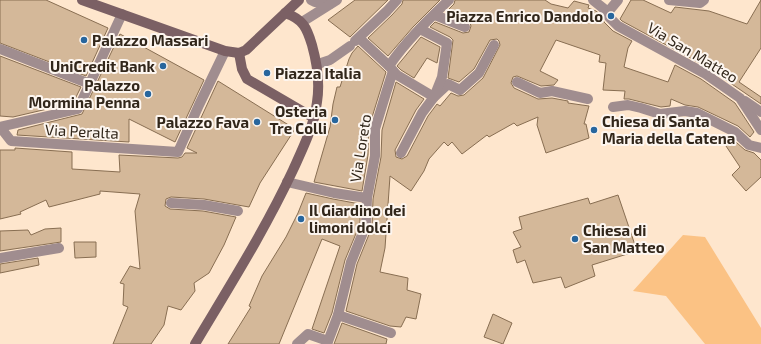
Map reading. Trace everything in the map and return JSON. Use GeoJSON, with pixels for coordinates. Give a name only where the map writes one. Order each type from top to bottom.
{"type":"FeatureCollection","features":[{"type":"Feature","properties":{"kind":"street"},"geometry":{"type":"LineString","coordinates":[[82,0],[225,51],[239,53],[246,50],[299,0]]}},
{"type":"Feature","properties":{"kind":"street"},"geometry":{"type":"LineString","coordinates":[[311,0],[315,2],[334,2]]}},
{"type":"Feature","properties":{"kind":"street"},"geometry":{"type":"LineString","coordinates":[[318,64],[330,60],[354,42],[397,0]]}},
{"type":"Feature","properties":{"kind":"street","name":"Via Loreto"},"geometry":{"type":"LineString","coordinates":[[327,343],[338,315],[351,262],[366,226],[366,198],[375,156],[376,129],[391,68],[398,53],[449,0]]}},
{"type":"Feature","properties":{"kind":"street"},"geometry":{"type":"LineString","coordinates":[[593,0],[608,12],[618,0]]}},
{"type":"Feature","properties":{"kind":"street"},"geometry":{"type":"LineString","coordinates":[[669,0],[700,3],[704,0]]}},
{"type":"Feature","properties":{"kind":"street"},"geometry":{"type":"LineString","coordinates":[[302,22],[334,2]]}},
{"type":"Feature","properties":{"kind":"street","name":"Via San Matteo"},"geometry":{"type":"LineString","coordinates":[[608,12],[609,17],[618,26],[704,74],[740,98],[761,130]]}},
{"type":"Feature","properties":{"kind":"street"},"geometry":{"type":"LineString","coordinates":[[196,344],[269,218],[288,182],[308,137],[314,118],[318,100],[318,64],[308,32],[302,22],[294,16],[285,13]]}},
{"type":"Feature","properties":{"kind":"street"},"geometry":{"type":"LineString","coordinates":[[0,127],[78,109],[122,14]]}},
{"type":"Feature","properties":{"kind":"street"},"geometry":{"type":"LineString","coordinates":[[435,15],[465,27]]}},
{"type":"Feature","properties":{"kind":"street"},"geometry":{"type":"LineString","coordinates":[[420,29],[447,43],[442,77],[434,97]]}},
{"type":"Feature","properties":{"kind":"street"},"geometry":{"type":"LineString","coordinates":[[354,42],[391,68],[397,75],[434,97]]}},
{"type":"Feature","properties":{"kind":"street"},"geometry":{"type":"LineString","coordinates":[[401,153],[422,113],[434,97],[448,84],[460,90],[479,73],[494,45]]}},
{"type":"Feature","properties":{"kind":"street"},"geometry":{"type":"LineString","coordinates":[[0,49],[90,84]]}},
{"type":"Feature","properties":{"kind":"street","name":"Via Peralta"},"geometry":{"type":"LineString","coordinates":[[0,127],[11,141],[168,150],[178,152],[225,51]]}},
{"type":"Feature","properties":{"kind":"street"},"geometry":{"type":"LineString","coordinates":[[239,53],[242,69],[247,79],[314,118]]}},
{"type":"Feature","properties":{"kind":"street"},"geometry":{"type":"LineString","coordinates":[[517,82],[540,92],[552,91],[588,99]]}},
{"type":"Feature","properties":{"kind":"street"},"geometry":{"type":"LineString","coordinates":[[740,98],[761,112]]}},
{"type":"Feature","properties":{"kind":"street"},"geometry":{"type":"LineString","coordinates":[[613,107],[628,105],[660,114],[685,111],[698,113],[735,132],[749,145],[761,148]]}},
{"type":"Feature","properties":{"kind":"street"},"geometry":{"type":"LineString","coordinates":[[288,182],[334,193],[366,198]]}},
{"type":"Feature","properties":{"kind":"street"},"geometry":{"type":"LineString","coordinates":[[171,203],[204,205],[238,211]]}},
{"type":"Feature","properties":{"kind":"street"},"geometry":{"type":"LineString","coordinates":[[0,258],[59,248]]}},
{"type":"Feature","properties":{"kind":"street"},"geometry":{"type":"LineString","coordinates":[[338,315],[392,333]]}},
{"type":"Feature","properties":{"kind":"street"},"geometry":{"type":"LineString","coordinates":[[297,344],[308,334],[327,343]]}},
{"type":"Feature","properties":{"kind":"shaded area"},"geometry":{"type":"Polygon","coordinates":[[[683,235],[705,237],[761,328],[761,344],[705,344],[666,296],[633,291],[683,235]]]}},
{"type":"Feature","properties":{"kind":"building","name":"Palazzo Massari"},"geometry":{"type":"Polygon","coordinates":[[[0,0],[46,0],[108,28],[86,76],[0,43],[0,0]]]}},
{"type":"Feature","properties":{"kind":"building"},"geometry":{"type":"Polygon","coordinates":[[[355,0],[388,0],[350,37],[328,20],[355,0]]]}},
{"type":"Feature","properties":{"kind":"building"},"geometry":{"type":"Polygon","coordinates":[[[403,0],[440,0],[413,27],[388,56],[368,38],[392,15],[402,4],[403,0]]]}},
{"type":"Feature","properties":{"kind":"building"},"geometry":{"type":"Polygon","coordinates":[[[455,0],[545,0],[551,4],[568,8],[574,1],[589,5],[588,8],[596,11],[602,16],[604,22],[613,31],[632,41],[628,48],[624,67],[668,82],[675,65],[701,79],[735,103],[754,132],[750,137],[738,126],[698,107],[685,105],[671,99],[670,106],[661,107],[624,99],[625,91],[603,90],[606,63],[599,62],[600,55],[556,40],[540,71],[558,80],[554,85],[541,86],[517,76],[513,77],[511,83],[514,88],[538,99],[552,98],[568,101],[568,103],[589,106],[584,124],[586,124],[589,138],[546,153],[537,125],[538,117],[517,126],[514,123],[489,137],[487,135],[462,154],[452,142],[448,146],[444,142],[429,159],[424,171],[411,191],[390,176],[385,248],[380,272],[408,278],[407,290],[421,294],[416,319],[406,317],[401,327],[390,326],[346,311],[357,264],[372,227],[373,199],[381,157],[382,130],[396,82],[424,99],[416,110],[395,150],[396,157],[402,159],[407,156],[428,116],[437,104],[440,106],[451,93],[458,96],[464,95],[483,78],[500,45],[497,39],[490,40],[474,69],[459,82],[448,78],[453,40],[430,27],[435,22],[463,33],[469,32],[471,26],[470,23],[446,12],[454,4],[455,0]]]}},
{"type":"Feature","properties":{"kind":"building"},"geometry":{"type":"Polygon","coordinates":[[[631,0],[643,0],[671,13],[675,7],[709,11],[747,24],[761,0],[761,48],[739,82],[761,97],[761,104],[707,67],[622,21],[620,19],[631,0]]]}},
{"type":"Feature","properties":{"kind":"building","name":"Palazzo Mormina Penna"},"geometry":{"type":"Polygon","coordinates":[[[120,34],[204,80],[175,142],[129,119],[129,142],[17,135],[18,130],[82,114],[120,34]]]}},
{"type":"Feature","properties":{"kind":"building"},"geometry":{"type":"Polygon","coordinates":[[[421,37],[440,47],[437,63],[427,58],[414,78],[397,66],[421,37]]]}},
{"type":"Feature","properties":{"kind":"building"},"geometry":{"type":"Polygon","coordinates":[[[358,46],[386,72],[369,127],[368,155],[362,191],[314,182],[330,127],[337,87],[340,87],[349,59],[358,46]]]}},
{"type":"Feature","properties":{"kind":"building"},"geometry":{"type":"Polygon","coordinates":[[[0,56],[81,87],[73,103],[13,117],[0,116],[0,56]]]}},
{"type":"Feature","properties":{"kind":"building"},"geometry":{"type":"Polygon","coordinates":[[[218,81],[295,129],[260,183],[249,207],[204,199],[171,197],[166,199],[165,206],[170,209],[203,211],[236,217],[224,245],[209,273],[194,283],[195,291],[181,310],[168,306],[164,325],[151,344],[113,344],[128,307],[123,305],[124,284],[120,283],[130,266],[140,269],[135,211],[140,194],[100,191],[100,194],[49,207],[46,200],[20,212],[21,214],[0,219],[0,150],[15,150],[15,148],[72,152],[72,169],[120,172],[119,155],[178,158],[182,157],[185,153],[197,153],[187,148],[218,81]]]}},
{"type":"Feature","properties":{"kind":"building"},"geometry":{"type":"Polygon","coordinates":[[[729,136],[745,150],[754,153],[761,160],[761,177],[746,191],[732,175],[740,167],[722,140],[729,136]]]}},
{"type":"Feature","properties":{"kind":"building"},"geometry":{"type":"Polygon","coordinates":[[[306,193],[360,204],[360,224],[345,260],[332,313],[324,333],[312,329],[340,246],[322,239],[279,344],[228,344],[251,307],[249,306],[262,276],[286,237],[306,193]]]}},
{"type":"Feature","properties":{"kind":"building","name":"Chiesa di San Matteo"},"geometry":{"type":"Polygon","coordinates":[[[618,195],[637,251],[592,265],[595,276],[565,288],[561,277],[533,283],[525,260],[517,263],[513,250],[521,247],[513,232],[522,229],[519,217],[588,198],[590,204],[618,195]]]}},
{"type":"Feature","properties":{"kind":"building"},"geometry":{"type":"Polygon","coordinates":[[[61,228],[61,242],[0,251],[0,231],[28,230],[31,235],[45,229],[61,228]]]}},
{"type":"Feature","properties":{"kind":"building"},"geometry":{"type":"Polygon","coordinates":[[[74,242],[96,242],[96,257],[75,258],[74,242]]]}},
{"type":"Feature","properties":{"kind":"building"},"geometry":{"type":"Polygon","coordinates":[[[38,258],[39,265],[0,273],[0,264],[38,258]]]}},
{"type":"Feature","properties":{"kind":"building"},"geometry":{"type":"Polygon","coordinates":[[[493,314],[512,323],[503,344],[484,337],[493,314]]]}},
{"type":"Feature","properties":{"kind":"building"},"geometry":{"type":"Polygon","coordinates":[[[342,323],[387,339],[386,344],[334,344],[342,323]]]}},
{"type":"Feature","properties":{"kind":"place","name":"Piazza Enrico Dandolo"},"geometry":{"type":"Point","coordinates":[611,16]}},
{"type":"Feature","properties":{"kind":"place","name":"Palazzo Massari"},"geometry":{"type":"Point","coordinates":[84,40]}},
{"type":"Feature","properties":{"kind":"place","name":"UniCredit Bank"},"geometry":{"type":"Point","coordinates":[163,66]}},
{"type":"Feature","properties":{"kind":"place","name":"Piazza Italia"},"geometry":{"type":"Point","coordinates":[267,73]}},
{"type":"Feature","properties":{"kind":"place","name":"Palazzo Mormina Penna"},"geometry":{"type":"Point","coordinates":[148,94]}},
{"type":"Feature","properties":{"kind":"place","name":"Osteria Tre Colli"},"geometry":{"type":"Point","coordinates":[335,120]}},
{"type":"Feature","properties":{"kind":"place","name":"Palazzo Fava"},"geometry":{"type":"Point","coordinates":[257,122]}},
{"type":"Feature","properties":{"kind":"place","name":"Chiesa di Santa Maria della Catena"},"geometry":{"type":"Point","coordinates":[594,130]}},
{"type":"Feature","properties":{"kind":"place","name":"Il Giardino dei limoni dolci"},"geometry":{"type":"Point","coordinates":[301,219]}},
{"type":"Feature","properties":{"kind":"place","name":"Chiesa di San Matteo"},"geometry":{"type":"Point","coordinates":[575,239]}}]}
